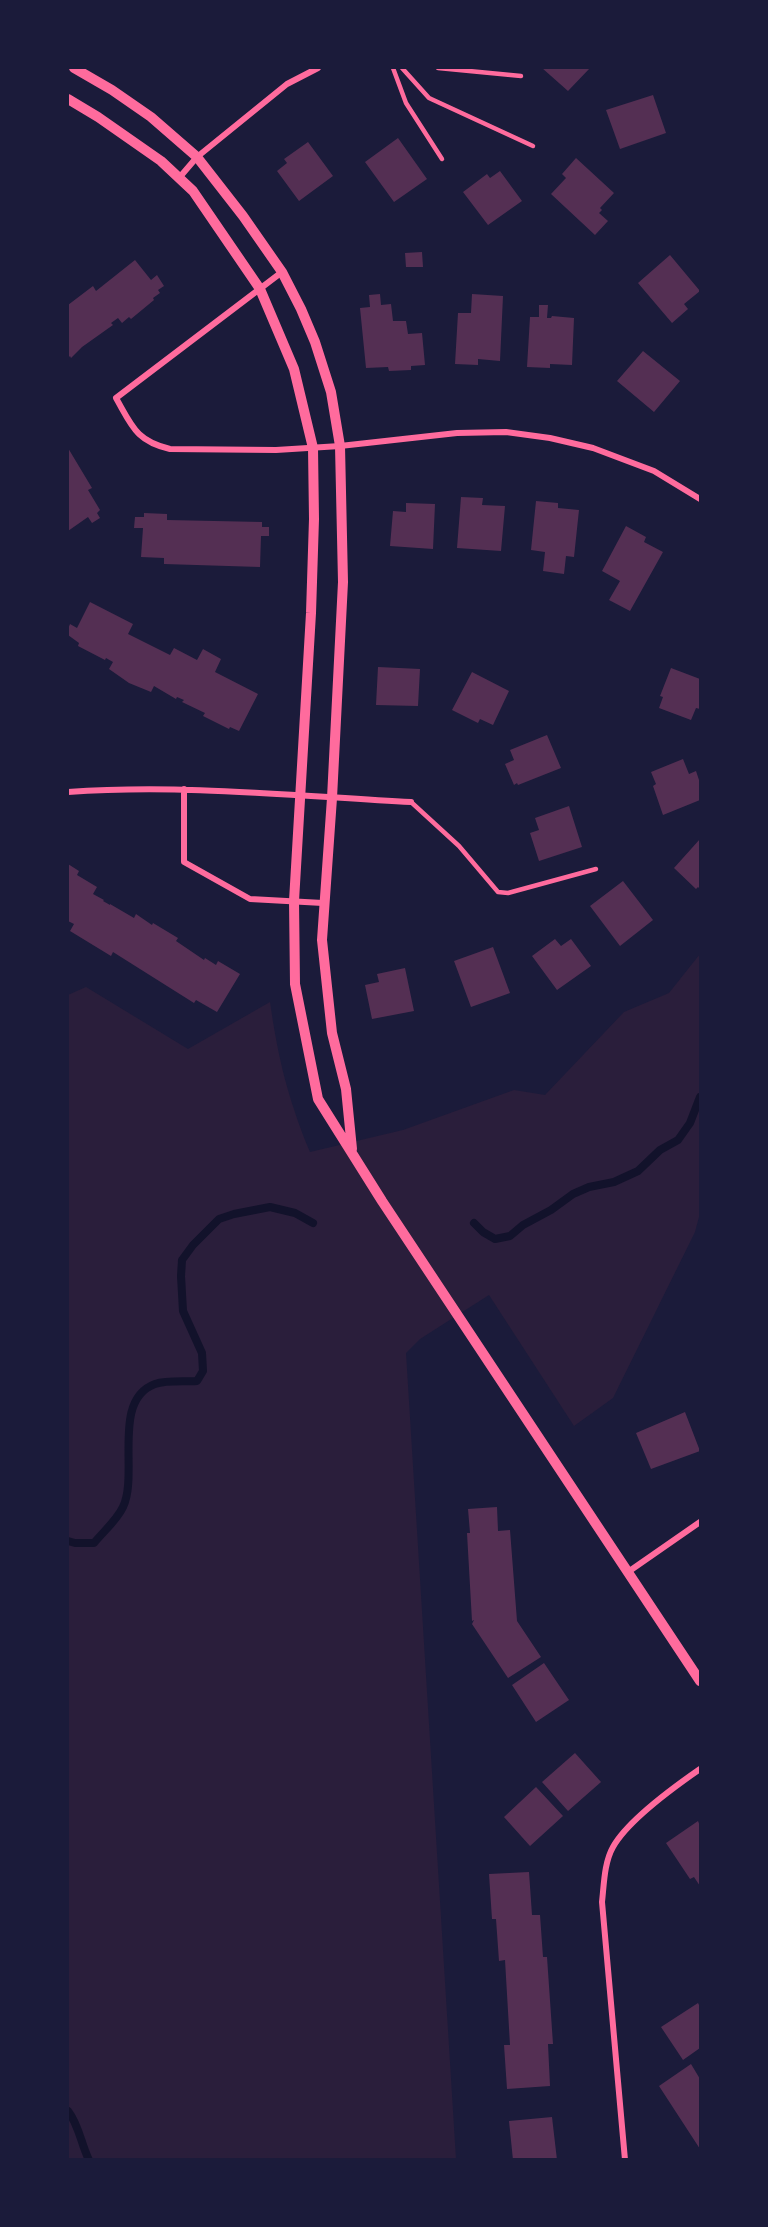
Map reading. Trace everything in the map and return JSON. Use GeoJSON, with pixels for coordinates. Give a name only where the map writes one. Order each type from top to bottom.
{"type":"FeatureCollection","features":[{"type":"Feature","properties":{"kind":"street"},"geometry":{"type":"LineString","coordinates":[[74,68],[112,90],[151,117],[197,157],[243,216],[282,272],[315,342],[331,392],[340,446],[343,582],[322,940],[332,1033],[346,1089],[353,1153]]}},
{"type":"Feature","properties":{"kind":"street"},"geometry":{"type":"LineString","coordinates":[[179,178],[197,157],[287,84],[318,68]]}},
{"type":"Feature","properties":{"kind":"street"},"geometry":{"type":"LineString","coordinates":[[68,99],[143,148],[194,191],[260,289],[294,369],[313,448],[314,519],[311,613],[294,901],[295,984],[318,1100],[382,1201],[700,1681]]}},
{"type":"Feature","properties":{"kind":"street"},"geometry":{"type":"LineString","coordinates":[[282,272],[116,398],[142,439],[154,446],[170,449],[276,450],[340,446],[457,433],[506,432],[550,438],[593,448],[654,471],[700,499]]}},
{"type":"Feature","properties":{"kind":"street"},"geometry":{"type":"LineString","coordinates":[[68,792],[184,789],[411,802]]}},
{"type":"Feature","properties":{"kind":"street"},"geometry":{"type":"LineString","coordinates":[[184,789],[184,862],[250,899],[323,903]]}},
{"type":"Feature","properties":{"kind":"street"},"geometry":{"type":"LineString","coordinates":[[628,1572],[700,1522]]}},
{"type":"Feature","properties":{"kind":"street"},"geometry":{"type":"LineString","coordinates":[[625,2160],[602,1902],[605,1872],[613,1847],[633,1823],[668,1792],[700,1769]]}},
{"type":"Feature","properties":{"kind":"lane"},"geometry":{"type":"LineString","coordinates":[[393,68],[406,103],[442,159]]}},
{"type":"Feature","properties":{"kind":"lane"},"geometry":{"type":"LineString","coordinates":[[402,68],[429,98],[533,146]]}},
{"type":"Feature","properties":{"kind":"lane"},"geometry":{"type":"LineString","coordinates":[[438,68],[521,76]]}},
{"type":"Feature","properties":{"kind":"lane"},"geometry":{"type":"LineString","coordinates":[[411,802],[459,846],[498,892],[508,893],[596,869]]}},
{"type":"Feature","properties":{"kind":"shaded area"},"geometry":{"type":"Polygon","coordinates":[[[700,954],[700,1213],[695,1232],[613,1398],[574,1426],[489,1295],[420,1339],[406,1353],[456,2159],[68,2160],[68,995],[86,987],[188,1049],[270,1002],[285,1078],[310,1152],[403,1130],[514,1090],[545,1095],[624,1012],[669,993],[700,954]]]}},
{"type":"Feature","properties":{"kind":"building"},"geometry":{"type":"Polygon","coordinates":[[[542,68],[590,68],[568,91],[542,68]]]}},
{"type":"Feature","properties":{"kind":"building"},"geometry":{"type":"Polygon","coordinates":[[[653,95],[666,133],[620,149],[606,110],[653,95]]]}},
{"type":"Feature","properties":{"kind":"building"},"geometry":{"type":"Polygon","coordinates":[[[398,138],[427,179],[394,202],[365,162],[398,138]]]}},
{"type":"Feature","properties":{"kind":"building"},"geometry":{"type":"Polygon","coordinates":[[[308,142],[333,176],[299,201],[277,171],[287,163],[284,159],[308,142]]]}},
{"type":"Feature","properties":{"kind":"building"},"geometry":{"type":"Polygon","coordinates":[[[576,158],[614,193],[600,208],[602,210],[599,213],[608,221],[595,235],[551,194],[566,178],[562,174],[576,158]]]}},
{"type":"Feature","properties":{"kind":"building"},"geometry":{"type":"Polygon","coordinates":[[[500,171],[522,201],[488,225],[463,192],[487,174],[490,178],[500,171]]]}},
{"type":"Feature","properties":{"kind":"building"},"geometry":{"type":"Polygon","coordinates":[[[422,252],[423,267],[406,267],[405,253],[422,252]]]}},
{"type":"Feature","properties":{"kind":"building"},"geometry":{"type":"Polygon","coordinates":[[[670,255],[700,291],[684,304],[688,309],[672,323],[638,283],[670,255]]]}},
{"type":"Feature","properties":{"kind":"building"},"geometry":{"type":"Polygon","coordinates":[[[135,260],[151,280],[157,275],[164,286],[158,290],[160,293],[131,319],[129,317],[122,323],[118,318],[111,323],[113,325],[68,358],[68,305],[93,286],[96,291],[135,260]]]}},
{"type":"Feature","properties":{"kind":"building"},"geometry":{"type":"Polygon","coordinates":[[[380,294],[381,305],[391,304],[393,321],[406,321],[408,334],[422,333],[425,365],[411,366],[411,370],[389,371],[388,367],[366,368],[360,308],[370,307],[369,295],[380,294]]]}},
{"type":"Feature","properties":{"kind":"building"},"geometry":{"type":"Polygon","coordinates":[[[472,294],[503,296],[500,361],[478,359],[478,365],[455,364],[458,313],[471,313],[472,294]]]}},
{"type":"Feature","properties":{"kind":"building"},"geometry":{"type":"Polygon","coordinates":[[[539,305],[548,305],[547,318],[552,316],[574,318],[572,365],[550,364],[550,368],[527,367],[530,317],[539,317],[539,305]]]}},
{"type":"Feature","properties":{"kind":"building"},"geometry":{"type":"Polygon","coordinates":[[[643,351],[680,381],[654,412],[617,381],[643,351]]]}},
{"type":"Feature","properties":{"kind":"building"},"geometry":{"type":"Polygon","coordinates":[[[68,448],[92,488],[88,490],[100,510],[97,513],[100,518],[92,523],[88,517],[68,531],[68,448]]]}},
{"type":"Feature","properties":{"kind":"building"},"geometry":{"type":"Polygon","coordinates":[[[461,497],[483,498],[482,505],[505,506],[501,551],[457,548],[461,497]]]}},
{"type":"Feature","properties":{"kind":"building"},"geometry":{"type":"Polygon","coordinates":[[[536,501],[558,503],[558,508],[579,510],[574,557],[566,556],[564,574],[543,571],[545,552],[531,550],[536,501]]]}},
{"type":"Feature","properties":{"kind":"building"},"geometry":{"type":"Polygon","coordinates":[[[406,503],[435,504],[433,549],[390,546],[393,511],[406,512],[406,503]]]}},
{"type":"Feature","properties":{"kind":"building"},"geometry":{"type":"Polygon","coordinates":[[[144,513],[167,514],[167,520],[262,522],[262,527],[269,527],[269,536],[261,536],[260,567],[164,564],[164,558],[141,557],[143,528],[134,528],[135,517],[144,517],[144,513]]]}},
{"type":"Feature","properties":{"kind":"building"},"geometry":{"type":"Polygon","coordinates":[[[626,526],[646,537],[644,542],[663,552],[630,611],[609,600],[620,581],[602,571],[626,526]]]}},
{"type":"Feature","properties":{"kind":"building"},"geometry":{"type":"Polygon","coordinates":[[[90,602],[133,624],[128,634],[170,655],[174,648],[197,660],[203,649],[221,659],[215,672],[258,694],[239,731],[230,727],[229,729],[203,716],[205,713],[182,702],[184,700],[177,697],[176,699],[154,686],[151,692],[129,683],[109,669],[113,662],[78,646],[79,643],[68,635],[68,629],[70,624],[77,628],[90,602]]]}},
{"type":"Feature","properties":{"kind":"building"},"geometry":{"type":"Polygon","coordinates":[[[378,667],[420,669],[418,706],[376,705],[378,667]]]}},
{"type":"Feature","properties":{"kind":"building"},"geometry":{"type":"Polygon","coordinates":[[[671,668],[700,679],[700,709],[696,708],[691,720],[659,708],[663,697],[660,696],[671,668]]]}},
{"type":"Feature","properties":{"kind":"building"},"geometry":{"type":"Polygon","coordinates":[[[472,672],[509,691],[493,725],[480,719],[478,723],[452,710],[472,672]]]}},
{"type":"Feature","properties":{"kind":"building"},"geometry":{"type":"Polygon","coordinates":[[[547,735],[561,768],[514,785],[505,764],[514,760],[510,750],[547,735]]]}},
{"type":"Feature","properties":{"kind":"building"},"geometry":{"type":"Polygon","coordinates":[[[683,759],[689,774],[696,771],[700,783],[700,800],[663,815],[653,786],[656,784],[651,772],[683,759]]]}},
{"type":"Feature","properties":{"kind":"building"},"geometry":{"type":"Polygon","coordinates":[[[569,806],[582,847],[539,861],[530,833],[539,830],[535,818],[569,806]]]}},
{"type":"Feature","properties":{"kind":"building"},"geometry":{"type":"Polygon","coordinates":[[[700,839],[700,889],[698,887],[696,889],[674,868],[700,839]]]}},
{"type":"Feature","properties":{"kind":"building"},"geometry":{"type":"Polygon","coordinates":[[[68,864],[79,871],[77,875],[97,887],[93,894],[103,901],[134,918],[136,914],[152,925],[153,923],[178,938],[176,941],[204,960],[205,958],[216,965],[218,961],[240,974],[217,1012],[196,1000],[194,1003],[113,952],[111,956],[70,931],[74,924],[68,921],[68,864]]]}},
{"type":"Feature","properties":{"kind":"building"},"geometry":{"type":"Polygon","coordinates":[[[623,881],[653,920],[620,946],[590,906],[623,881]]]}},
{"type":"Feature","properties":{"kind":"building"},"geometry":{"type":"Polygon","coordinates":[[[555,939],[561,946],[571,939],[591,966],[557,990],[532,956],[555,939]]]}},
{"type":"Feature","properties":{"kind":"building"},"geometry":{"type":"Polygon","coordinates":[[[493,947],[510,993],[471,1007],[454,961],[493,947]]]}},
{"type":"Feature","properties":{"kind":"building"},"geometry":{"type":"Polygon","coordinates":[[[405,968],[414,1011],[372,1019],[365,985],[379,982],[377,974],[405,968]]]}},
{"type":"Feature","properties":{"kind":"building"},"geometry":{"type":"Polygon","coordinates":[[[685,1412],[700,1451],[651,1469],[636,1433],[685,1412]]]}},
{"type":"Feature","properties":{"kind":"building"},"geometry":{"type":"Polygon","coordinates":[[[497,1507],[498,1531],[510,1530],[517,1621],[541,1657],[508,1678],[472,1624],[474,1620],[472,1621],[467,1533],[470,1533],[468,1509],[497,1507]]]}},
{"type":"Feature","properties":{"kind":"building"},"geometry":{"type":"Polygon","coordinates":[[[544,1663],[569,1700],[536,1722],[512,1685],[544,1663]]]}},
{"type":"Feature","properties":{"kind":"building"},"geometry":{"type":"Polygon","coordinates":[[[575,1753],[601,1782],[568,1811],[542,1782],[575,1753]]]}},
{"type":"Feature","properties":{"kind":"building"},"geometry":{"type":"Polygon","coordinates":[[[536,1787],[563,1816],[530,1846],[504,1817],[536,1787]]]}},
{"type":"Feature","properties":{"kind":"building"},"geometry":{"type":"Polygon","coordinates":[[[698,1821],[700,1826],[700,1886],[694,1877],[690,1879],[666,1843],[698,1821]]]}},
{"type":"Feature","properties":{"kind":"building"},"geometry":{"type":"Polygon","coordinates":[[[529,1872],[532,1915],[540,1915],[543,1957],[547,1957],[553,2044],[548,2044],[550,2086],[507,2089],[504,2045],[510,2045],[505,1960],[499,1961],[496,1919],[492,1919],[489,1874],[529,1872]]]}},
{"type":"Feature","properties":{"kind":"building"},"geometry":{"type":"Polygon","coordinates":[[[698,2003],[700,2007],[700,2048],[683,2060],[661,2027],[698,2003]]]}},
{"type":"Feature","properties":{"kind":"building"},"geometry":{"type":"Polygon","coordinates":[[[691,2064],[700,2079],[700,2149],[659,2086],[691,2064]]]}},
{"type":"Feature","properties":{"kind":"building"},"geometry":{"type":"Polygon","coordinates":[[[552,2117],[557,2160],[513,2160],[509,2121],[552,2117]]]}},
{"type":"Feature","properties":{"kind":"waterway"},"geometry":{"type":"LineString","coordinates":[[474,1223],[495,1239],[510,1236],[523,1225],[551,1210],[573,1194],[589,1187],[614,1182],[638,1171],[660,1150],[678,1140],[690,1123],[700,1097]]}},
{"type":"Feature","properties":{"kind":"waterway"},"geometry":{"type":"LineString","coordinates":[[68,1541],[94,1543],[123,1507],[129,1476],[130,1421],[134,1405],[142,1393],[155,1384],[197,1381],[203,1371],[202,1353],[183,1311],[182,1260],[193,1245],[219,1219],[270,1207],[295,1213],[313,1223]]}},
{"type":"Feature","properties":{"kind":"waterway"},"geometry":{"type":"LineString","coordinates":[[68,2111],[75,2122],[89,2160]]}}]}
